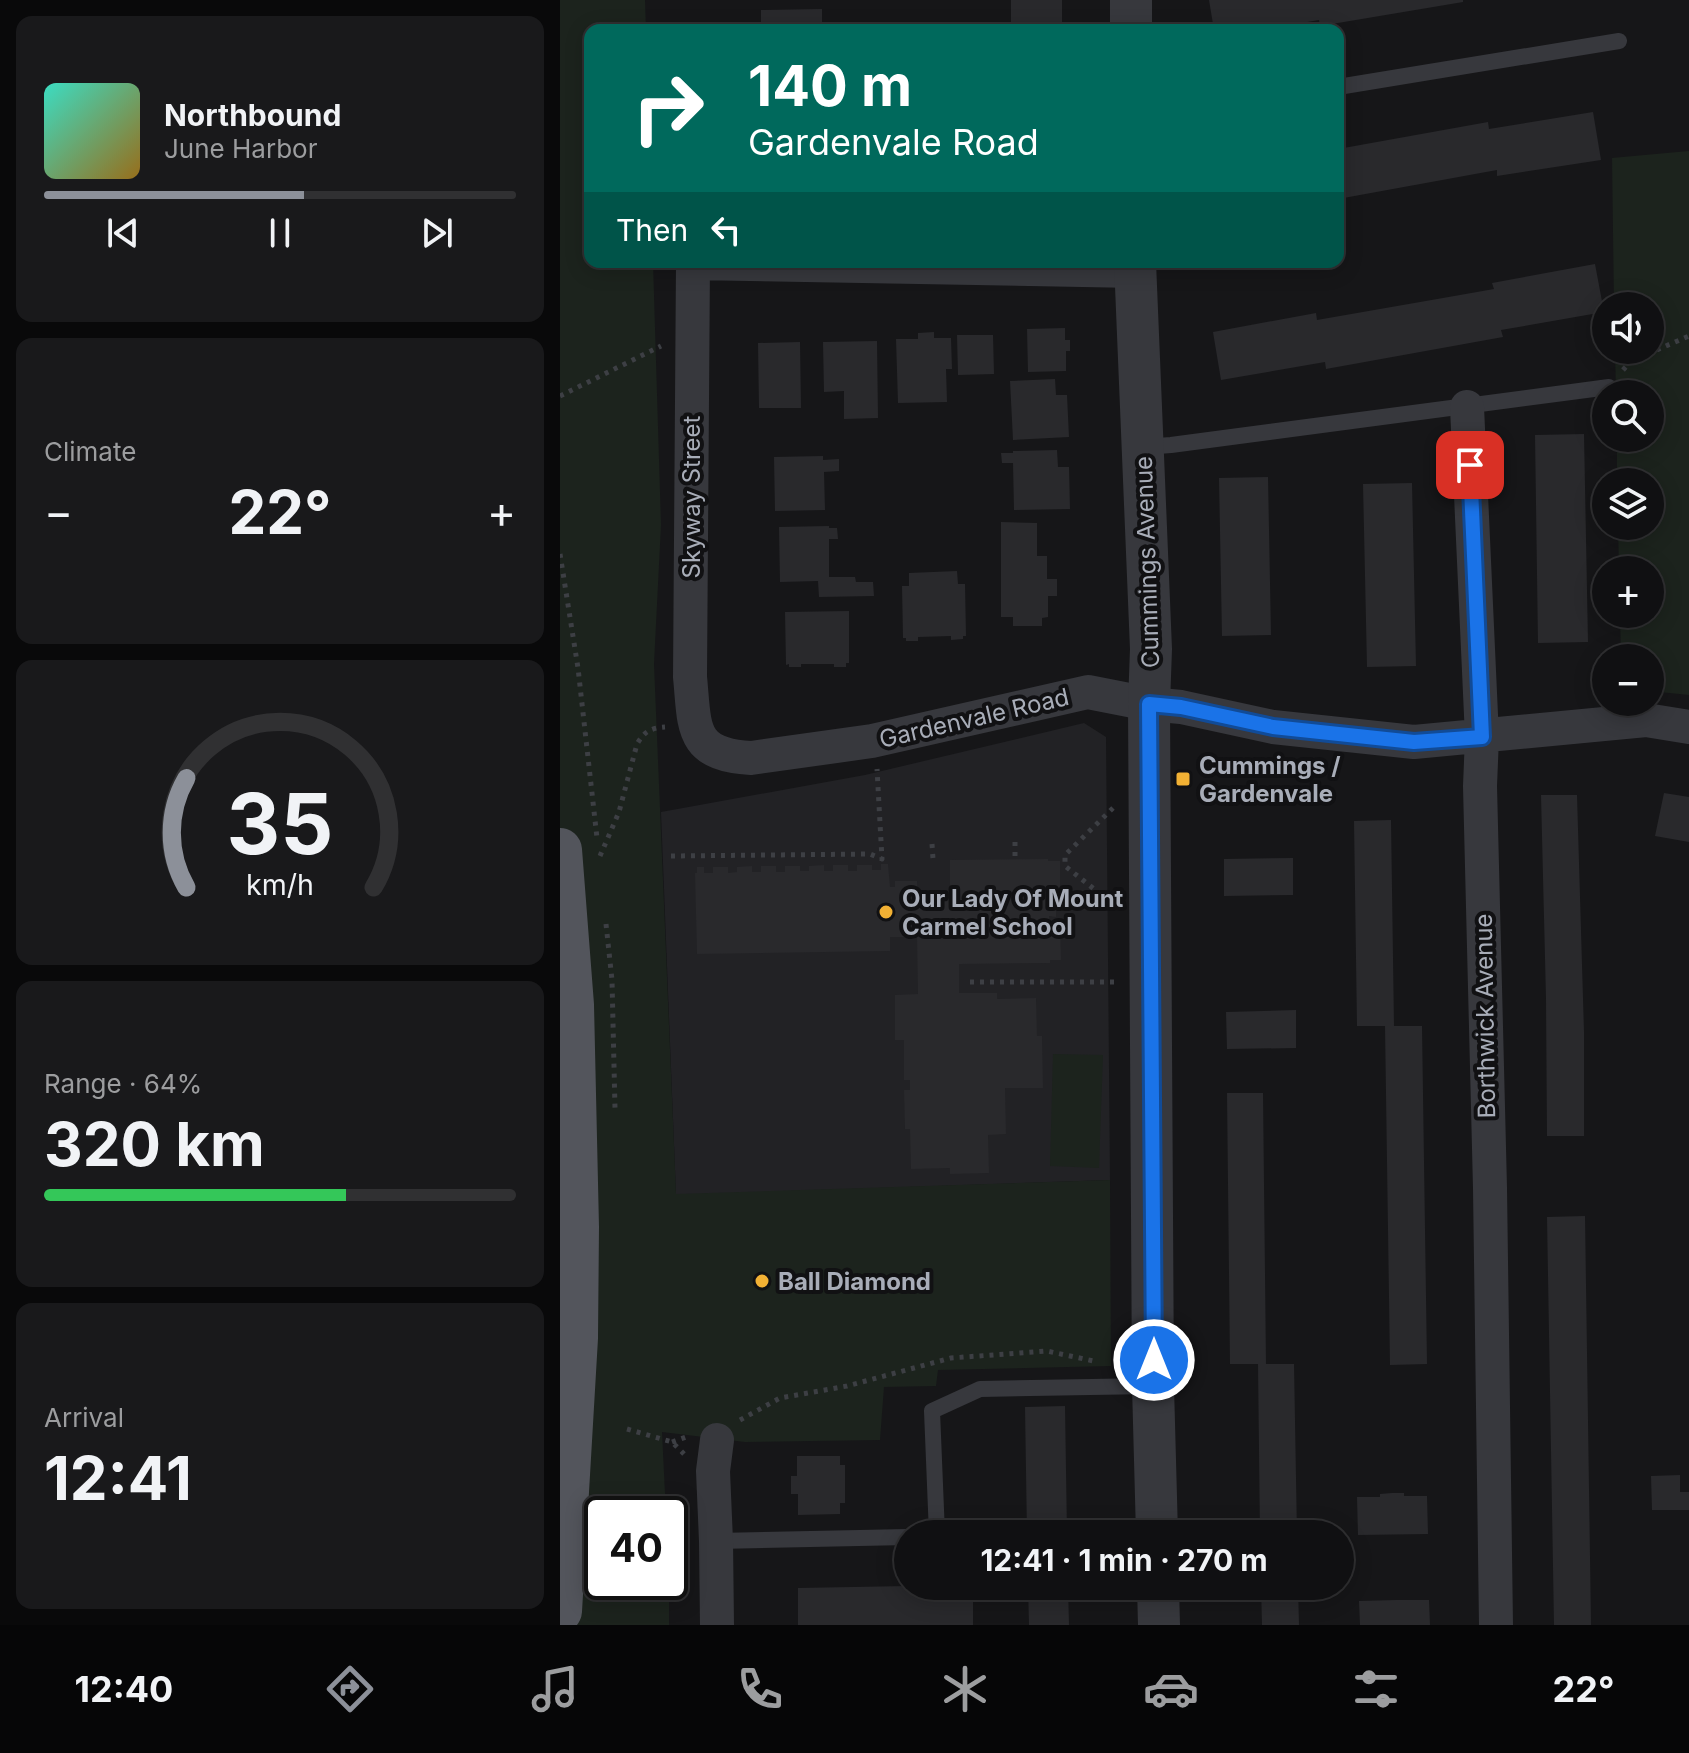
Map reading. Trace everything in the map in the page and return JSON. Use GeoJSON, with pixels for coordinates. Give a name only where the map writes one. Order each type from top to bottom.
{"type":"FeatureCollection","features":[{"type":"Feature","properties":{"kind":"main road"},"geometry":{"type":"LineString","coordinates":[[560,1611],[564,1467],[576,1338],[577,1196],[572,1005],[580,854]]}},
{"type":"Feature","properties":{"kind":"street"},"geometry":{"type":"LineString","coordinates":[[1131,0],[1131,24]]}},
{"type":"Feature","properties":{"kind":"street","name":"Skyway Street"},"geometry":{"type":"LineString","coordinates":[[693,268],[690,677],[696,731]]}},
{"type":"Feature","properties":{"kind":"street","name":"Cummings Avenue"},"geometry":{"type":"LineString","coordinates":[[1136,268],[1151,649],[1153,1386],[1157,1520]]}},
{"type":"Feature","properties":{"kind":"street","name":"Borthwick Avenue"},"geometry":{"type":"LineString","coordinates":[[1467,407],[1482,737],[1480,786],[1496,1625]]}},
{"type":"Feature","properties":{"kind":"street","name":"Gardenvale Road"},"geometry":{"type":"LineString","coordinates":[[696,731],[703,742],[714,750],[731,757],[751,758],[872,741],[1088,692],[1181,707],[1273,727],[1414,742],[1646,720],[1689,727]]}},
{"type":"Feature","properties":{"kind":"street"},"geometry":{"type":"LineString","coordinates":[[715,1455],[717,1625]]}},
{"type":"Feature","properties":{"kind":"street"},"geometry":{"type":"LineString","coordinates":[[1158,1600],[1159,1625]]}},
{"type":"Feature","properties":{"kind":"lane"},"geometry":{"type":"LineString","coordinates":[[1344,86],[1619,41]]}},
{"type":"Feature","properties":{"kind":"lane"},"geometry":{"type":"LineString","coordinates":[[1144,447],[1592,389]]}},
{"type":"Feature","properties":{"kind":"lane"},"geometry":{"type":"LineString","coordinates":[[936,1520],[932,1411],[980,1389],[1153,1386]]}},
{"type":"Feature","properties":{"kind":"lane"},"geometry":{"type":"LineString","coordinates":[[716,1541],[894,1537]]}},
{"type":"Feature","properties":{"kind":"path"},"geometry":{"type":"LineString","coordinates":[[560,396],[691,331]]}},
{"type":"Feature","properties":{"kind":"path"},"geometry":{"type":"LineString","coordinates":[[1615,380],[1631,361],[1689,336]]}},
{"type":"Feature","properties":{"kind":"path"},"geometry":{"type":"LineString","coordinates":[[580,854],[619,812],[633,756],[642,735],[663,727],[696,731]]}},
{"type":"Feature","properties":{"kind":"path"},"geometry":{"type":"LineString","coordinates":[[671,856],[870,854],[882,859],[877,768],[872,741]]}},
{"type":"Feature","properties":{"kind":"path"},"geometry":{"type":"LineString","coordinates":[[1113,808],[1065,855],[1065,866],[1114,904]]}},
{"type":"Feature","properties":{"kind":"path"},"geometry":{"type":"LineString","coordinates":[[1015,842],[1015,858]]}},
{"type":"Feature","properties":{"kind":"path"},"geometry":{"type":"LineString","coordinates":[[932,844],[933,859]]}},
{"type":"Feature","properties":{"kind":"path"},"geometry":{"type":"LineString","coordinates":[[970,982],[1151,981]]}},
{"type":"Feature","properties":{"kind":"path"},"geometry":{"type":"LineString","coordinates":[[715,1455],[734,1423],[780,1398],[847,1386],[951,1358],[1047,1351],[1107,1363]]}},
{"type":"Feature","properties":{"kind":"path"},"geometry":{"type":"LineString","coordinates":[[627,1429],[672,1442],[685,1455],[715,1455]]}},
{"type":"Feature","properties":{"kind":"path"},"geometry":{"type":"LineString","coordinates":[[672,1442],[688,1436],[715,1455]]}},
{"type":"Feature","properties":{"kind":"shaded area"},"geometry":{"type":"Polygon","coordinates":[[[560,0],[645,0],[646,24],[584,24],[584,268],[653,268],[661,525],[654,664],[676,1194],[1110,1180],[1111,1366],[938,1370],[936,1386],[884,1387],[880,1440],[745,1442],[662,1432],[665,1496],[584,1496],[584,1600],[669,1600],[669,1625],[560,1625],[560,0]]]}},
{"type":"Feature","properties":{"kind":"shaded area"},"geometry":{"type":"Polygon","coordinates":[[[1689,151],[1689,695],[1664,692],[1664,644],[1621,644],[1620,628],[1664,628],[1664,556],[1619,556],[1618,540],[1664,540],[1664,468],[1617,468],[1617,452],[1664,452],[1664,380],[1616,380],[1615,364],[1664,364],[1664,292],[1614,292],[1612,158],[1689,151]]]}},
{"type":"Feature","properties":{"kind":"shaded area","name":"Our Lady Of Mount Carmel School"},"geometry":{"type":"Polygon","coordinates":[[[1084,723],[1106,737],[1110,1180],[676,1195],[661,812],[865,775],[1084,723]]]}},
{"type":"Feature","properties":{"kind":"shaded area"},"geometry":{"type":"Polygon","coordinates":[[[1053,1054],[1103,1055],[1099,1168],[1050,1166],[1053,1054]]]}},
{"type":"Feature","properties":{"kind":"building"},"geometry":{"type":"Polygon","coordinates":[[[1011,0],[1062,0],[1062,24],[1011,24],[1011,0]]]}},
{"type":"Feature","properties":{"kind":"building"},"geometry":{"type":"Polygon","coordinates":[[[1209,0],[1463,0],[1332,24],[1320,24],[1319,20],[1295,24],[1213,24],[1209,0]]]}},
{"type":"Feature","properties":{"kind":"building"},"geometry":{"type":"Polygon","coordinates":[[[822,9],[822,24],[761,24],[761,10],[822,9]]]}},
{"type":"Feature","properties":{"kind":"building"},"geometry":{"type":"Polygon","coordinates":[[[1593,112],[1601,160],[1497,176],[1497,170],[1344,198],[1344,148],[1488,122],[1489,129],[1593,112]]]}},
{"type":"Feature","properties":{"kind":"building"},"geometry":{"type":"Polygon","coordinates":[[[1595,264],[1600,292],[1592,292],[1592,314],[1501,330],[1503,337],[1326,369],[1325,362],[1221,380],[1213,332],[1316,313],[1317,320],[1494,289],[1492,283],[1595,264]]]}},
{"type":"Feature","properties":{"kind":"building"},"geometry":{"type":"Polygon","coordinates":[[[1065,328],[1065,340],[1070,340],[1070,351],[1066,351],[1066,371],[1028,372],[1027,329],[1065,328]]]}},
{"type":"Feature","properties":{"kind":"building"},"geometry":{"type":"Polygon","coordinates":[[[934,332],[934,338],[951,338],[952,369],[946,369],[947,402],[898,403],[896,339],[918,339],[918,333],[934,332]]]}},
{"type":"Feature","properties":{"kind":"building"},"geometry":{"type":"Polygon","coordinates":[[[957,335],[993,335],[994,374],[958,375],[957,335]]]}},
{"type":"Feature","properties":{"kind":"building"},"geometry":{"type":"Polygon","coordinates":[[[877,341],[878,418],[844,419],[844,391],[824,392],[823,342],[877,341]]]}},
{"type":"Feature","properties":{"kind":"building"},"geometry":{"type":"Polygon","coordinates":[[[800,342],[801,408],[759,408],[758,343],[800,342]]]}},
{"type":"Feature","properties":{"kind":"building"},"geometry":{"type":"Polygon","coordinates":[[[1055,379],[1056,395],[1067,395],[1069,437],[1013,440],[1010,381],[1055,379]]]}},
{"type":"Feature","properties":{"kind":"building"},"geometry":{"type":"Polygon","coordinates":[[[1584,434],[1588,642],[1538,643],[1535,435],[1584,434]]]}},
{"type":"Feature","properties":{"kind":"building"},"geometry":{"type":"Polygon","coordinates":[[[1057,450],[1058,467],[1069,467],[1070,509],[1014,510],[1013,463],[1002,463],[1001,453],[1057,450]]]}},
{"type":"Feature","properties":{"kind":"building"},"geometry":{"type":"Polygon","coordinates":[[[823,456],[823,460],[839,459],[839,471],[824,472],[825,510],[775,511],[774,457],[823,456]]]}},
{"type":"Feature","properties":{"kind":"building"},"geometry":{"type":"Polygon","coordinates":[[[1268,477],[1271,635],[1222,636],[1219,478],[1268,477]]]}},
{"type":"Feature","properties":{"kind":"building"},"geometry":{"type":"Polygon","coordinates":[[[1412,483],[1416,666],[1367,667],[1363,484],[1412,483]]]}},
{"type":"Feature","properties":{"kind":"building"},"geometry":{"type":"Polygon","coordinates":[[[1001,522],[1037,523],[1037,556],[1047,556],[1047,579],[1057,579],[1057,596],[1048,596],[1048,617],[1042,618],[1042,626],[1013,626],[1013,617],[1001,617],[1001,522]]]}},
{"type":"Feature","properties":{"kind":"building"},"geometry":{"type":"Polygon","coordinates":[[[779,527],[837,528],[838,539],[829,539],[829,577],[855,577],[856,582],[873,582],[874,596],[819,597],[818,581],[780,582],[779,527]]]}},
{"type":"Feature","properties":{"kind":"building"},"geometry":{"type":"Polygon","coordinates":[[[957,571],[958,584],[965,584],[966,636],[951,640],[951,636],[918,637],[918,641],[906,641],[903,638],[902,586],[909,586],[909,573],[957,571]]]}},
{"type":"Feature","properties":{"kind":"building"},"geometry":{"type":"Polygon","coordinates":[[[849,611],[849,663],[846,667],[834,667],[834,664],[786,665],[785,612],[849,611]]]}},
{"type":"Feature","properties":{"kind":"building"},"geometry":{"type":"Polygon","coordinates":[[[1664,793],[1689,797],[1689,842],[1655,836],[1664,793]]]}},
{"type":"Feature","properties":{"kind":"building"},"geometry":{"type":"Polygon","coordinates":[[[1541,795],[1577,795],[1584,1136],[1547,1136],[1541,795]]]}},
{"type":"Feature","properties":{"kind":"building"},"geometry":{"type":"Polygon","coordinates":[[[1391,820],[1394,1026],[1422,1026],[1427,1364],[1390,1365],[1385,1026],[1357,1026],[1354,821],[1391,820]]]}},
{"type":"Feature","properties":{"kind":"building"},"geometry":{"type":"Polygon","coordinates":[[[1293,858],[1293,895],[1224,896],[1224,859],[1293,858]]]}},
{"type":"Feature","properties":{"kind":"building"},"geometry":{"type":"Polygon","coordinates":[[[950,860],[1060,861],[1060,900],[1049,900],[1049,905],[1056,905],[1056,917],[1049,916],[1049,921],[1060,921],[1061,960],[1050,960],[1050,963],[959,964],[959,993],[997,993],[997,999],[1036,998],[1037,1036],[1042,1036],[1043,1088],[1005,1088],[1006,1134],[988,1135],[989,1173],[950,1174],[950,1168],[911,1169],[910,1129],[905,1129],[904,1090],[910,1090],[910,1080],[904,1080],[904,1040],[895,1040],[895,995],[918,994],[917,937],[890,937],[890,951],[697,954],[697,867],[704,867],[704,873],[713,873],[713,867],[728,867],[728,873],[737,872],[737,867],[752,866],[752,872],[761,872],[761,866],[776,866],[776,872],[785,872],[785,866],[800,866],[800,871],[809,871],[809,866],[824,865],[824,871],[833,871],[833,865],[848,865],[848,871],[857,871],[857,865],[872,865],[872,870],[881,870],[881,864],[888,864],[890,887],[895,887],[895,881],[917,881],[918,903],[922,903],[922,892],[950,891],[950,860]]]}},
{"type":"Feature","properties":{"kind":"building"},"geometry":{"type":"Polygon","coordinates":[[[1296,1010],[1296,1048],[1227,1049],[1226,1012],[1296,1010]]]}},
{"type":"Feature","properties":{"kind":"building"},"geometry":{"type":"Polygon","coordinates":[[[1227,1093],[1263,1093],[1266,1364],[1294,1364],[1297,1520],[1260,1520],[1258,1364],[1230,1364],[1227,1093]]]}},
{"type":"Feature","properties":{"kind":"building"},"geometry":{"type":"Polygon","coordinates":[[[1585,1216],[1591,1625],[1554,1625],[1547,1217],[1585,1216]]]}},
{"type":"Feature","properties":{"kind":"building"},"geometry":{"type":"Polygon","coordinates":[[[1065,1406],[1067,1520],[1027,1520],[1025,1407],[1065,1406]]]}},
{"type":"Feature","properties":{"kind":"building"},"geometry":{"type":"Polygon","coordinates":[[[797,1456],[840,1456],[840,1465],[845,1465],[845,1503],[840,1503],[840,1514],[798,1515],[798,1494],[791,1494],[791,1476],[797,1476],[797,1456]]]}},
{"type":"Feature","properties":{"kind":"building"},"geometry":{"type":"Polygon","coordinates":[[[1680,1475],[1680,1492],[1689,1492],[1689,1510],[1652,1510],[1651,1476],[1680,1475]]]}},
{"type":"Feature","properties":{"kind":"building"},"geometry":{"type":"Polygon","coordinates":[[[1404,1493],[1404,1496],[1427,1496],[1428,1534],[1358,1535],[1357,1497],[1404,1493]]]}},
{"type":"Feature","properties":{"kind":"building"},"geometry":{"type":"Polygon","coordinates":[[[894,1586],[894,1600],[973,1600],[973,1625],[798,1625],[798,1588],[894,1586]]]}},
{"type":"Feature","properties":{"kind":"building"},"geometry":{"type":"Polygon","coordinates":[[[1028,1600],[1068,1600],[1069,1625],[1029,1625],[1028,1600]]]}},
{"type":"Feature","properties":{"kind":"building"},"geometry":{"type":"Polygon","coordinates":[[[1261,1600],[1298,1600],[1299,1625],[1262,1625],[1261,1600]]]}},
{"type":"Feature","properties":{"kind":"building"},"geometry":{"type":"Polygon","coordinates":[[[1429,1600],[1430,1625],[1360,1625],[1359,1601],[1429,1600]]]}},
{"type":"Feature","properties":{"kind":"place","name":"Cummings / Gardenvale"},"geometry":{"type":"Point","coordinates":[1183,779]}},
{"type":"Feature","properties":{"kind":"place","name":"Our Lady Of Mount Carmel School"},"geometry":{"type":"Point","coordinates":[886,912]}},
{"type":"Feature","properties":{"kind":"place","name":"Ball Diamond"},"geometry":{"type":"Point","coordinates":[762,1281]}},
{"type":"Feature","properties":{"kind":"route"},"geometry":{"type":"LineString","coordinates":[[1154,1360],[1149,704],[1181,707],[1273,727],[1414,742],[1482,737],[1470,465]]}}]}
